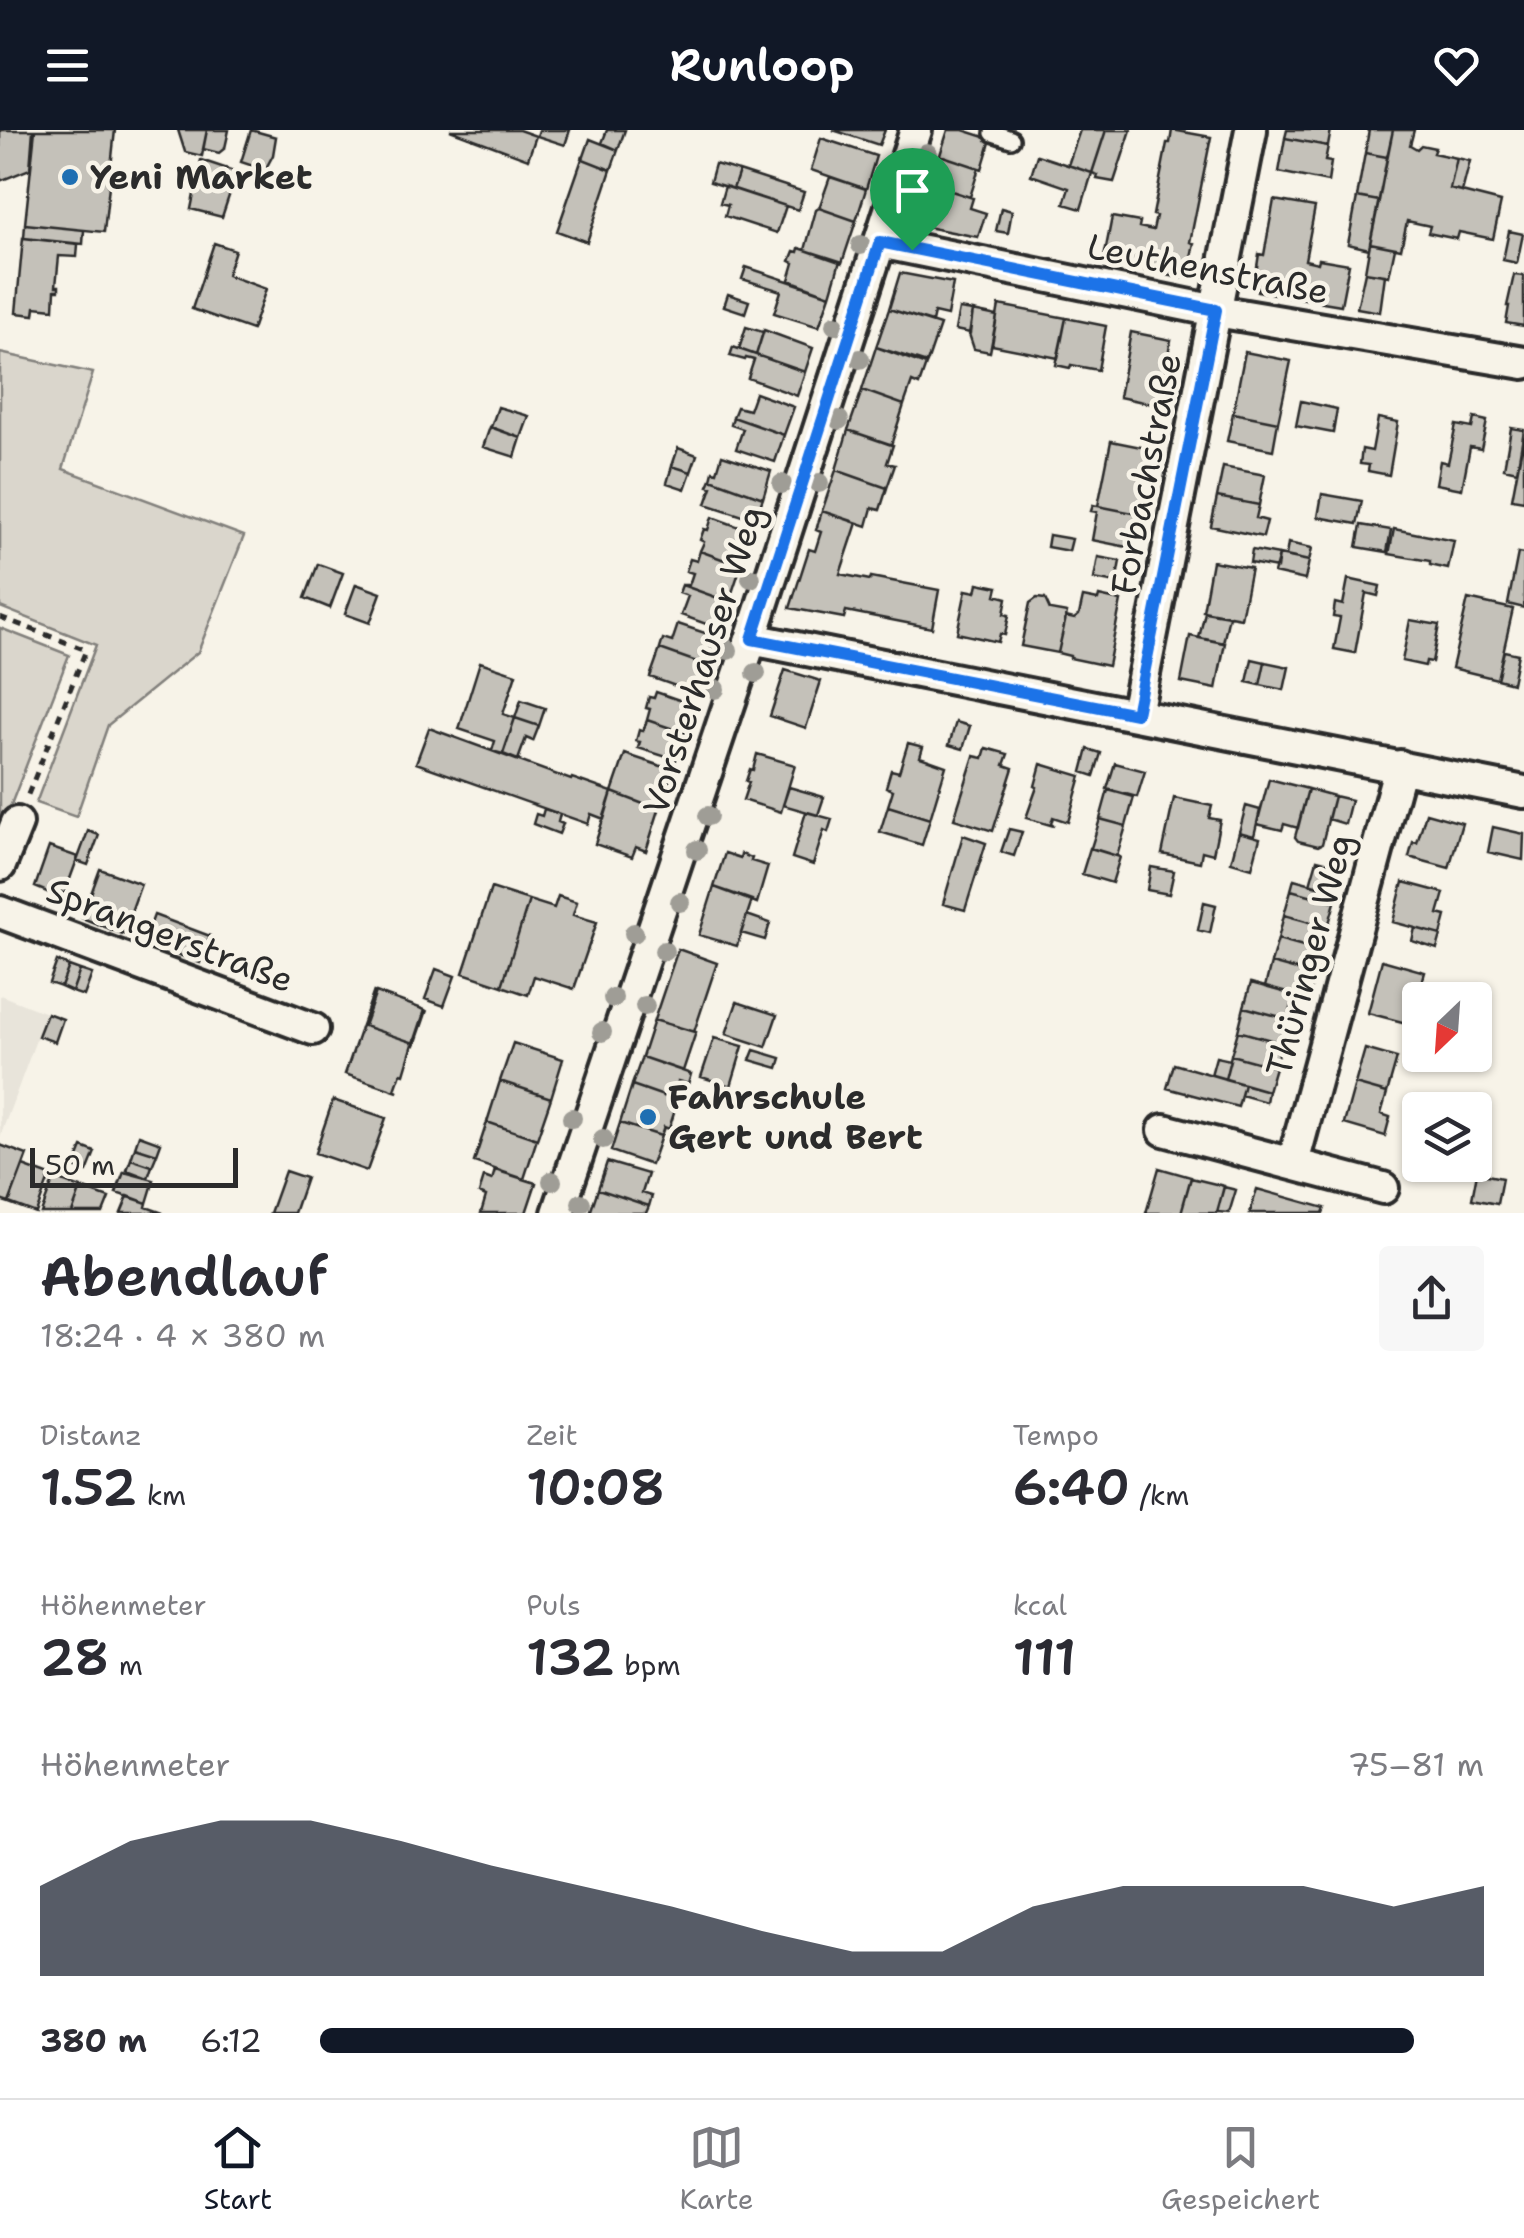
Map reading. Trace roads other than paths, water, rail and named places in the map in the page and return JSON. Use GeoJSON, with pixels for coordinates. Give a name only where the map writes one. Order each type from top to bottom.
{"type":"FeatureCollection","features":[{"type":"Feature","properties":{"kind":"street","name":"Vorsterhauser Weg"},"geometry":{"type":"LineString","coordinates":[[558,1213],[752,639],[916,130]]}},
{"type":"Feature","properties":{"kind":"street","name":"Forbachstraße"},"geometry":{"type":"LineString","coordinates":[[1136,714],[1251,130]]}},
{"type":"Feature","properties":{"kind":"street","name":"Leuthenstraße"},"geometry":{"type":"LineString","coordinates":[[880,242],[1216,310],[1524,363]]}},
{"type":"Feature","properties":{"kind":"street"},"geometry":{"type":"LineString","coordinates":[[752,639],[1524,792]]}},
{"type":"Feature","properties":{"kind":"street","name":"Thüringer Weg"},"geometry":{"type":"LineString","coordinates":[[1292,1163],[1400,766]]}},
{"type":"Feature","properties":{"kind":"street"},"geometry":{"type":"LineString","coordinates":[[0,865],[16,823]]}},
{"type":"Feature","properties":{"kind":"street","name":"Sprangerstraße"},"geometry":{"type":"LineString","coordinates":[[0,912],[313,1029]]}},
{"type":"Feature","properties":{"kind":"street"},"geometry":{"type":"LineString","coordinates":[[1164,1130],[1383,1188]]}},
{"type":"Feature","properties":{"kind":"lane"},"geometry":{"type":"LineString","coordinates":[[993,133],[1011,139]]}},
{"type":"Feature","properties":{"kind":"place","name":"Yeni Market"},"geometry":{"type":"Point","coordinates":[70,177]}},
{"type":"Feature","properties":{"kind":"place","name":"Fahrschule Gert und Bert"},"geometry":{"type":"Point","coordinates":[648,1117]}}]}
